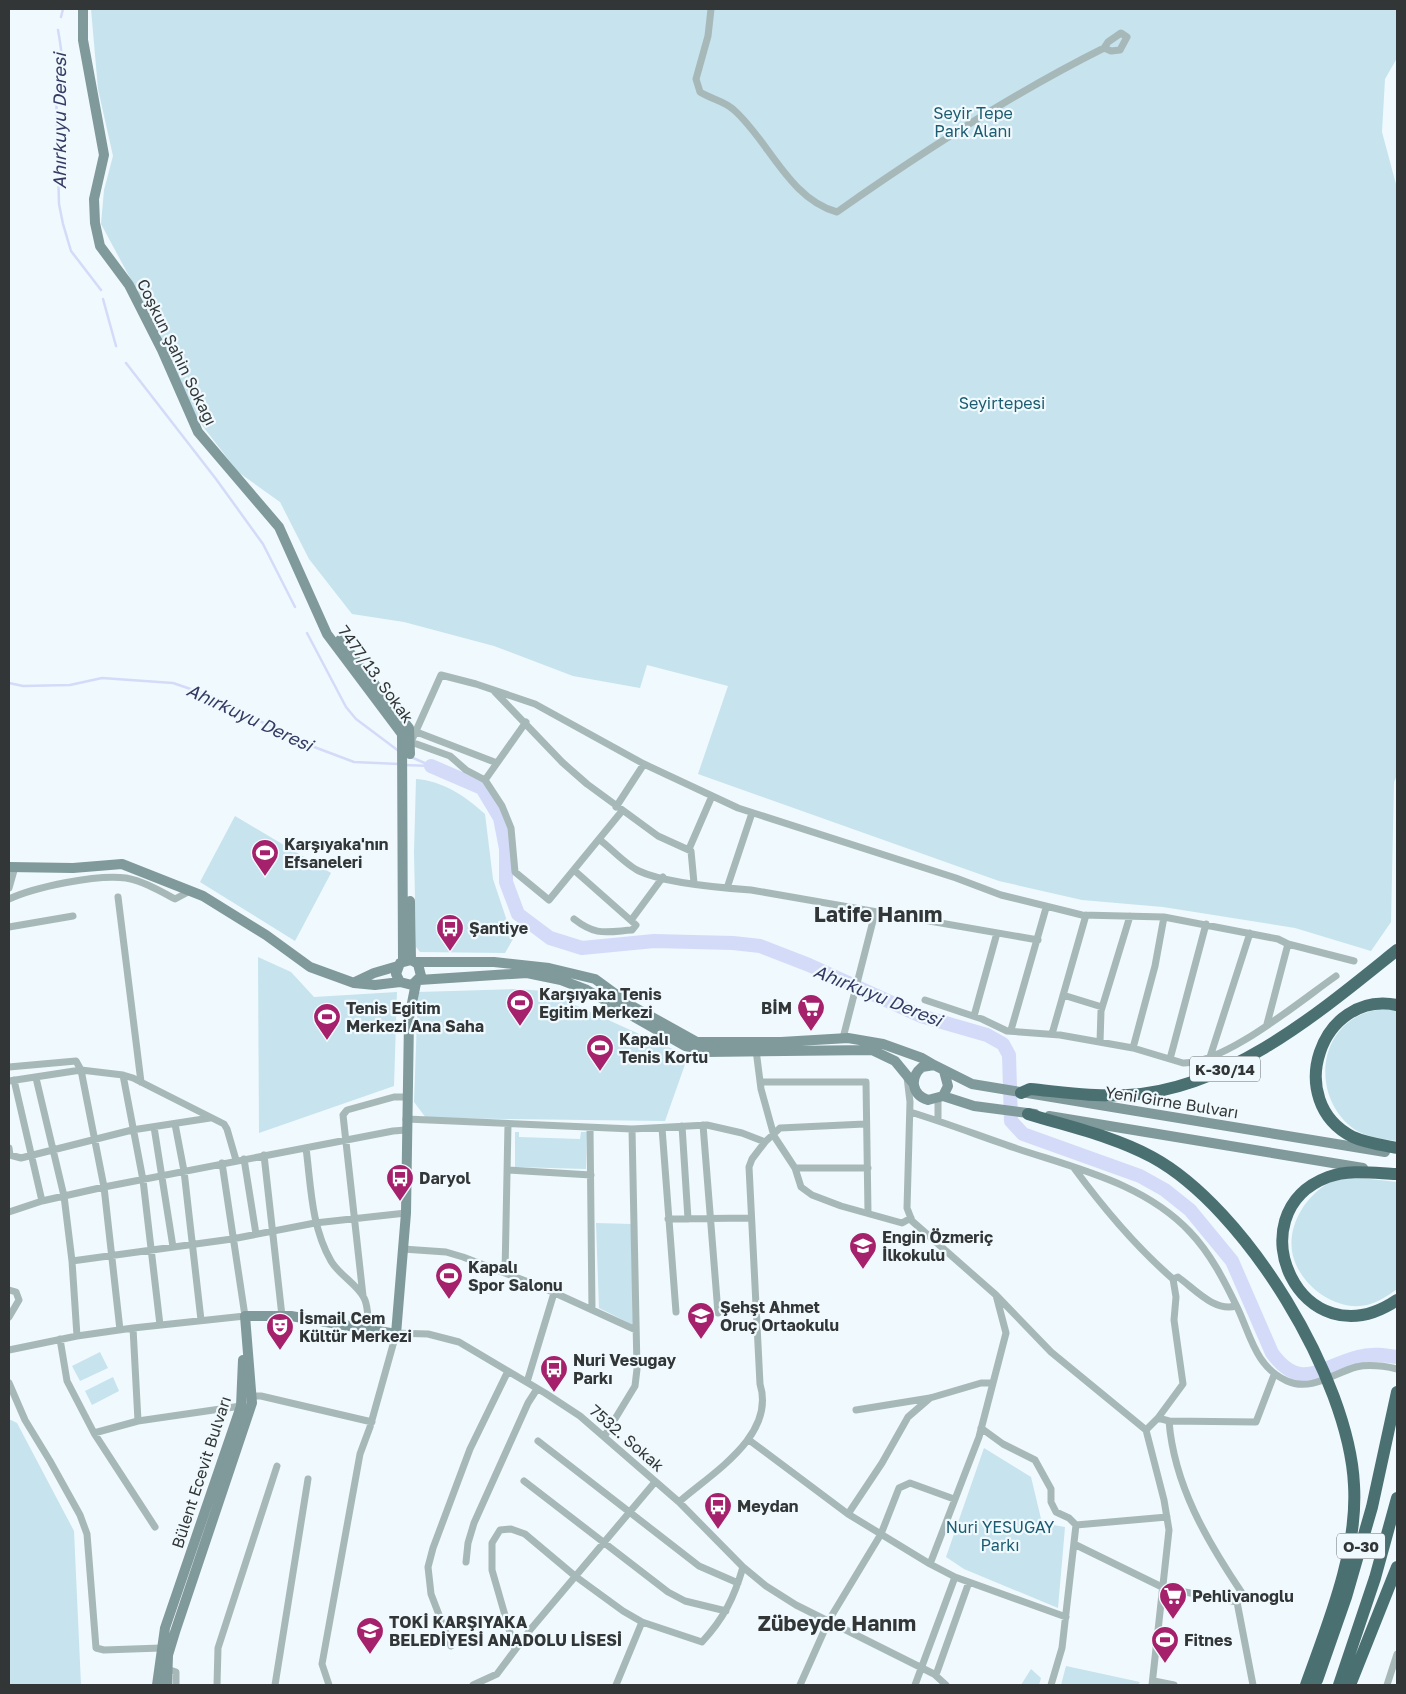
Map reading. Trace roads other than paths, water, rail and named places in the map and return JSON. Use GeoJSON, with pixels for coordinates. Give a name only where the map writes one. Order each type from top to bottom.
{"type":"FeatureCollection","features":[{"type":"Feature","properties":{"kind":"highway","name":"K-30/14"},"geometry":{"type":"LineString","coordinates":[[1021,1093],[1030,1088],[1102,1096],[1130,1095],[1198,1080],[1249,1056],[1296,1026],[1351,987],[1397,950]]}},
{"type":"Feature","properties":{"kind":"highway"},"geometry":{"type":"LineString","coordinates":[[1397,1005],[1380,1003],[1365,1006],[1348,1014],[1339,1022],[1323,1042],[1317,1058],[1315,1078],[1318,1095],[1325,1112],[1337,1125],[1352,1137],[1397,1148]]}},
{"type":"Feature","properties":{"kind":"highway"},"geometry":{"type":"LineString","coordinates":[[1023,1113],[1123,1144],[1152,1157],[1193,1186],[1219,1210],[1244,1241],[1296,1315],[1313,1346],[1338,1402],[1353,1474],[1354,1513],[1340,1581],[1306,1685]]}},
{"type":"Feature","properties":{"kind":"highway"},"geometry":{"type":"LineString","coordinates":[[1396,1174],[1355,1173],[1330,1176],[1315,1183],[1298,1199],[1287,1217],[1283,1234],[1283,1257],[1290,1279],[1301,1294],[1316,1307],[1330,1313],[1362,1315],[1378,1312],[1397,1300]]}},
{"type":"Feature","properties":{"kind":"highway","name":"O-30"},"geometry":{"type":"LineString","coordinates":[[1315,1685],[1346,1597],[1372,1507],[1396,1397]]}},
{"type":"Feature","properties":{"kind":"highway","name":"O-30"},"geometry":{"type":"LineString","coordinates":[[1339,1685],[1375,1578],[1397,1498]]}},
{"type":"Feature","properties":{"kind":"highway"},"geometry":{"type":"LineString","coordinates":[[1350,1685],[1397,1567]]}},
{"type":"Feature","properties":{"kind":"street","name":"Coşkun Şahin Sokağı"},"geometry":{"type":"LineString","coordinates":[[83,9],[83,40],[104,155],[94,199],[94,223],[100,246],[129,285],[162,350],[198,432],[279,527],[322,623]]}},
{"type":"Feature","properties":{"kind":"street"},"geometry":{"type":"LineString","coordinates":[[710,9],[708,36],[696,79],[700,92],[734,109],[771,153],[789,179],[824,209],[837,212],[984,114],[1040,80],[1104,48]]}},
{"type":"Feature","properties":{"kind":"street","name":"7477/13. Sokak"},"geometry":{"type":"LineString","coordinates":[[322,623],[327,634],[393,719],[408,746],[407,962]]}},
{"type":"Feature","properties":{"kind":"street"},"geometry":{"type":"LineString","coordinates":[[644,764],[600,840],[548,900],[515,872],[511,828],[502,806],[485,780],[466,770],[450,756],[408,746],[441,675],[535,704],[644,764],[752,813],[956,878],[1001,895],[1046,908],[1086,915],[1164,917],[1206,924],[1278,939],[1288,944],[1354,961]]}},
{"type":"Feature","properties":{"kind":"street"},"geometry":{"type":"LineString","coordinates":[[493,690],[526,722],[562,762],[619,809],[658,836],[689,849],[693,855],[694,883]]}},
{"type":"Feature","properties":{"kind":"street"},"geometry":{"type":"LineString","coordinates":[[485,780],[526,722]]}},
{"type":"Feature","properties":{"kind":"street"},"geometry":{"type":"LineString","coordinates":[[414,731],[497,763]]}},
{"type":"Feature","properties":{"kind":"street"},"geometry":{"type":"LineString","coordinates":[[689,849],[712,796]]}},
{"type":"Feature","properties":{"kind":"street"},"geometry":{"type":"LineString","coordinates":[[727,888],[752,813]]}},
{"type":"Feature","properties":{"kind":"street"},"geometry":{"type":"LineString","coordinates":[[600,840],[639,871],[663,877],[727,888],[751,890],[1038,940]]}},
{"type":"Feature","properties":{"kind":"street"},"geometry":{"type":"LineString","coordinates":[[9,888],[12,867],[73,868],[122,864],[190,891],[266,934],[310,967],[354,983],[375,985],[527,973],[561,980],[587,990],[685,1046],[706,1052],[872,1050],[895,1061],[923,1098],[928,1100],[941,1097],[946,1092],[949,1081],[944,1071],[922,1058],[883,1044],[843,1038],[781,1042],[697,1042],[632,1006],[595,979],[549,968],[503,963],[407,962],[374,973],[354,983]]}},
{"type":"Feature","properties":{"kind":"street"},"geometry":{"type":"LineString","coordinates":[[574,919],[588,930],[598,932],[634,930],[636,924],[575,870]]}},
{"type":"Feature","properties":{"kind":"street"},"geometry":{"type":"LineString","coordinates":[[9,898],[33,889],[111,877],[135,880],[175,899],[190,891]]}},
{"type":"Feature","properties":{"kind":"street"},"geometry":{"type":"LineString","coordinates":[[632,920],[663,877]]}},
{"type":"Feature","properties":{"kind":"street"},"geometry":{"type":"LineString","coordinates":[[118,897],[141,1082]]}},
{"type":"Feature","properties":{"kind":"street"},"geometry":{"type":"LineString","coordinates":[[1011,1030],[1046,908]]}},
{"type":"Feature","properties":{"kind":"street"},"geometry":{"type":"LineString","coordinates":[[843,1038],[875,913]]}},
{"type":"Feature","properties":{"kind":"street"},"geometry":{"type":"LineString","coordinates":[[1052,1034],[1086,915]]}},
{"type":"Feature","properties":{"kind":"street"},"geometry":{"type":"LineString","coordinates":[[9,927],[73,916]]}},
{"type":"Feature","properties":{"kind":"street"},"geometry":{"type":"LineString","coordinates":[[1100,1042],[1099,1025],[1102,1007],[1130,916]]}},
{"type":"Feature","properties":{"kind":"street"},"geometry":{"type":"LineString","coordinates":[[1133,1048],[1155,966],[1164,917]]}},
{"type":"Feature","properties":{"kind":"street"},"geometry":{"type":"LineString","coordinates":[[1170,1059],[1206,924]]}},
{"type":"Feature","properties":{"kind":"street"},"geometry":{"type":"LineString","coordinates":[[974,1016],[997,933]]}},
{"type":"Feature","properties":{"kind":"street"},"geometry":{"type":"LineString","coordinates":[[1210,1057],[1250,933]]}},
{"type":"Feature","properties":{"kind":"street"},"geometry":{"type":"LineString","coordinates":[[1268,1024],[1288,944]]}},
{"type":"Feature","properties":{"kind":"street"},"geometry":{"type":"LineString","coordinates":[[329,1685],[322,1664],[360,1454],[372,1422],[396,1334],[406,1213],[406,1097],[409,1018],[421,971],[407,962]]}},
{"type":"Feature","properties":{"kind":"street"},"geometry":{"type":"LineString","coordinates":[[407,962],[396,974],[402,983],[409,1018]]}},
{"type":"Feature","properties":{"kind":"street"},"geometry":{"type":"LineString","coordinates":[[926,1000],[974,1016],[1007,1031],[1052,1034],[1100,1042],[1133,1048],[1191,1063],[1210,1057],[1252,1036],[1336,976]]}},
{"type":"Feature","properties":{"kind":"street"},"geometry":{"type":"LineString","coordinates":[[1063,994],[1102,1007]]}},
{"type":"Feature","properties":{"kind":"street"},"geometry":{"type":"LineString","coordinates":[[756,1050],[760,1082],[774,1136],[795,1168],[801,1187],[812,1195],[902,1223],[911,1218]]}},
{"type":"Feature","properties":{"kind":"street"},"geometry":{"type":"LineString","coordinates":[[9,1067],[76,1061],[81,1070],[104,1187],[120,1330]]}},
{"type":"Feature","properties":{"kind":"street"},"geometry":{"type":"LineString","coordinates":[[934,1065],[922,1067],[917,1071],[911,1084],[907,1208],[911,1218],[996,1295],[1051,1352],[1146,1430],[1169,1530],[1153,1683],[1174,1685]]}},
{"type":"Feature","properties":{"kind":"street"},"geometry":{"type":"LineString","coordinates":[[42,1201],[12,1080],[81,1070],[122,1076],[141,1082],[227,1129],[236,1160]]}},
{"type":"Feature","properties":{"kind":"street","name":"Yeni Girne Bulvarı"},"geometry":{"type":"LineString","coordinates":[[944,1071],[977,1085],[1397,1154]]}},
{"type":"Feature","properties":{"kind":"street"},"geometry":{"type":"LineString","coordinates":[[122,1076],[143,1180],[160,1325]]}},
{"type":"Feature","properties":{"kind":"street"},"geometry":{"type":"LineString","coordinates":[[36,1078],[64,1196],[72,1261],[77,1336]]}},
{"type":"Feature","properties":{"kind":"street"},"geometry":{"type":"LineString","coordinates":[[760,1082],[866,1082],[865,1124],[869,1140],[868,1213]]}},
{"type":"Feature","properties":{"kind":"street"},"geometry":{"type":"LineString","coordinates":[[396,1334],[371,1326],[363,1296],[343,1115],[347,1110],[394,1097],[406,1097]]}},
{"type":"Feature","properties":{"kind":"street"},"geometry":{"type":"LineString","coordinates":[[938,1120],[941,1097]]}},
{"type":"Feature","properties":{"kind":"street","name":"Yeni Girne Bulvarı"},"geometry":{"type":"LineString","coordinates":[[941,1097],[974,1106],[1075,1119],[1396,1174]]}},
{"type":"Feature","properties":{"kind":"street"},"geometry":{"type":"LineString","coordinates":[[910,1112],[1103,1177],[1152,1200],[1190,1232],[1217,1266],[1257,1356],[1274,1375],[1290,1383],[1307,1384],[1355,1368],[1372,1365],[1397,1369]]}},
{"type":"Feature","properties":{"kind":"street"},"geometry":{"type":"LineString","coordinates":[[9,1148],[10,1155],[22,1158],[132,1130],[210,1118]]}},
{"type":"Feature","properties":{"kind":"street"},"geometry":{"type":"LineString","coordinates":[[406,1119],[632,1129],[703,1126],[742,1133],[766,1142]]}},
{"type":"Feature","properties":{"kind":"street"},"geometry":{"type":"LineString","coordinates":[[174,1124],[184,1171],[201,1320]]}},
{"type":"Feature","properties":{"kind":"street"},"geometry":{"type":"LineString","coordinates":[[505,1273],[508,1124]]}},
{"type":"Feature","properties":{"kind":"street"},"geometry":{"type":"LineString","coordinates":[[679,1502],[749,1440],[757,1428],[764,1405],[760,1384],[750,1218],[749,1167],[766,1142],[780,1128],[865,1124]]}},
{"type":"Feature","properties":{"kind":"street"},"geometry":{"type":"LineString","coordinates":[[682,1126],[688,1219]]}},
{"type":"Feature","properties":{"kind":"street"},"geometry":{"type":"LineString","coordinates":[[703,1126],[718,1313]]}},
{"type":"Feature","properties":{"kind":"street"},"geometry":{"type":"LineString","coordinates":[[154,1127],[163,1176],[172,1247]]}},
{"type":"Feature","properties":{"kind":"street"},"geometry":{"type":"LineString","coordinates":[[590,1128],[592,1310]]}},
{"type":"Feature","properties":{"kind":"street"},"geometry":{"type":"LineString","coordinates":[[662,1128],[676,1312]]}},
{"type":"Feature","properties":{"kind":"street"},"geometry":{"type":"LineString","coordinates":[[604,1437],[635,1386],[636,1330],[632,1129]]}},
{"type":"Feature","properties":{"kind":"street"},"geometry":{"type":"LineString","coordinates":[[9,1212],[42,1201],[104,1187],[236,1160],[406,1130]]}},
{"type":"Feature","properties":{"kind":"street"},"geometry":{"type":"LineString","coordinates":[[306,1148],[315,1223],[331,1262],[363,1296]]}},
{"type":"Feature","properties":{"kind":"street"},"geometry":{"type":"LineString","coordinates":[[264,1155],[282,1316]]}},
{"type":"Feature","properties":{"kind":"street"},"geometry":{"type":"LineString","coordinates":[[244,1159],[256,1234]]}},
{"type":"Feature","properties":{"kind":"street"},"geometry":{"type":"LineString","coordinates":[[9,1350],[77,1336],[245,1316],[222,1163]]}},
{"type":"Feature","properties":{"kind":"street"},"geometry":{"type":"LineString","coordinates":[[795,1168],[868,1168]]}},
{"type":"Feature","properties":{"kind":"street"},"geometry":{"type":"LineString","coordinates":[[1074,1168],[1098,1202],[1142,1252],[1173,1279],[1176,1297],[1174,1320],[1183,1384],[1158,1418],[1146,1430]]}},
{"type":"Feature","properties":{"kind":"street"},"geometry":{"type":"LineString","coordinates":[[508,1170],[591,1175]]}},
{"type":"Feature","properties":{"kind":"street"},"geometry":{"type":"LineString","coordinates":[[72,1261],[232,1239],[315,1223],[406,1213]]}},
{"type":"Feature","properties":{"kind":"street"},"geometry":{"type":"LineString","coordinates":[[668,1219],[750,1218]]}},
{"type":"Feature","properties":{"kind":"street"},"geometry":{"type":"LineString","coordinates":[[403,1249],[446,1252],[554,1293],[636,1330]]}},
{"type":"Feature","properties":{"kind":"street"},"geometry":{"type":"LineString","coordinates":[[1173,1279],[1178,1277],[1218,1307],[1236,1306]]}},
{"type":"Feature","properties":{"kind":"street"},"geometry":{"type":"LineString","coordinates":[[9,1290],[16,1292],[19,1300],[9,1317]]}},
{"type":"Feature","properties":{"kind":"street"},"geometry":{"type":"LineString","coordinates":[[527,1382],[554,1293]]}},
{"type":"Feature","properties":{"kind":"street"},"geometry":{"type":"LineString","coordinates":[[930,1564],[981,1428],[1006,1333],[996,1295]]}},
{"type":"Feature","properties":{"kind":"street","name":"7532. Sokak"},"geometry":{"type":"LineString","coordinates":[[245,1316],[282,1316],[396,1334],[428,1334],[459,1342],[580,1416],[679,1502],[743,1567],[766,1586],[796,1605],[934,1674],[946,1685]]}},
{"type":"Feature","properties":{"kind":"street","name":"Bülent Ecevit Bulvarı"},"geometry":{"type":"LineString","coordinates":[[167,1685],[168,1655],[252,1403],[245,1316]]}},
{"type":"Feature","properties":{"kind":"street","name":"Bülent Ecevit Bulvarı"},"geometry":{"type":"LineString","coordinates":[[157,1685],[161,1648],[166,1628],[241,1406],[245,1316]]}},
{"type":"Feature","properties":{"kind":"street"},"geometry":{"type":"LineString","coordinates":[[134,1328],[138,1421]]}},
{"type":"Feature","properties":{"kind":"street"},"geometry":{"type":"LineString","coordinates":[[60,1339],[67,1381],[94,1433],[155,1527]]}},
{"type":"Feature","properties":{"kind":"street"},"geometry":{"type":"LineString","coordinates":[[451,1646],[431,1594],[428,1567],[433,1548],[470,1449],[508,1371]]}},
{"type":"Feature","properties":{"kind":"street"},"geometry":{"type":"LineString","coordinates":[[1158,1418],[1169,1421],[1256,1422],[1274,1375]]}},
{"type":"Feature","properties":{"kind":"street"},"geometry":{"type":"LineString","coordinates":[[9,1383],[26,1420],[80,1515],[87,1534],[96,1648],[104,1650],[161,1648]]}},
{"type":"Feature","properties":{"kind":"street"},"geometry":{"type":"LineString","coordinates":[[856,1410],[930,1398],[981,1383],[993,1383]]}},
{"type":"Feature","properties":{"kind":"street"},"geometry":{"type":"LineString","coordinates":[[466,1562],[468,1543],[474,1523],[537,1388]]}},
{"type":"Feature","properties":{"kind":"street"},"geometry":{"type":"LineString","coordinates":[[94,1433],[138,1421],[241,1406],[251,1396],[261,1396],[372,1422]]}},
{"type":"Feature","properties":{"kind":"street"},"geometry":{"type":"LineString","coordinates":[[848,1514],[882,1463],[908,1417],[930,1398]]}},
{"type":"Feature","properties":{"kind":"street"},"geometry":{"type":"LineString","coordinates":[[1169,1421],[1174,1456],[1187,1495],[1216,1553],[1242,1593],[1237,1602],[1253,1685]]}},
{"type":"Feature","properties":{"kind":"street"},"geometry":{"type":"LineString","coordinates":[[981,1428],[1003,1444],[1035,1460],[1050,1489],[1050,1502],[1056,1512],[1069,1518],[1076,1525]]}},
{"type":"Feature","properties":{"kind":"street"},"geometry":{"type":"LineString","coordinates":[[749,1440],[848,1514],[930,1564],[955,1577],[1066,1616]]}},
{"type":"Feature","properties":{"kind":"street"},"geometry":{"type":"LineString","coordinates":[[538,1441],[699,1566],[738,1584]]}},
{"type":"Feature","properties":{"kind":"street"},"geometry":{"type":"LineString","coordinates":[[217,1685],[218,1648],[277,1466]]}},
{"type":"Feature","properties":{"kind":"street"},"geometry":{"type":"LineString","coordinates":[[275,1685],[308,1479]]}},
{"type":"Feature","properties":{"kind":"street"},"geometry":{"type":"LineString","coordinates":[[524,1481],[668,1592],[685,1600],[726,1610]]}},
{"type":"Feature","properties":{"kind":"street"},"geometry":{"type":"LineString","coordinates":[[473,1685],[497,1674],[655,1482]]}},
{"type":"Feature","properties":{"kind":"street"},"geometry":{"type":"LineString","coordinates":[[800,1685],[829,1620],[881,1534],[897,1491],[904,1484],[910,1483],[954,1499]]}},
{"type":"Feature","properties":{"kind":"street"},"geometry":{"type":"LineString","coordinates":[[1076,1525],[1167,1517]]}},
{"type":"Feature","properties":{"kind":"street"},"geometry":{"type":"LineString","coordinates":[[1051,1685],[1062,1648],[1076,1525]]}},
{"type":"Feature","properties":{"kind":"street"},"geometry":{"type":"LineString","coordinates":[[515,1650],[492,1570],[492,1542],[500,1530],[511,1529],[525,1534],[576,1576],[623,1611],[642,1622],[702,1642],[720,1623],[738,1584],[743,1567]]}},
{"type":"Feature","properties":{"kind":"street"},"geometry":{"type":"LineString","coordinates":[[1074,1544],[1164,1588],[1237,1602]]}},
{"type":"Feature","properties":{"kind":"street"},"geometry":{"type":"LineString","coordinates":[[915,1685],[955,1577]]}},
{"type":"Feature","properties":{"kind":"street"},"geometry":{"type":"LineString","coordinates":[[934,1674],[937,1672],[969,1582]]}},
{"type":"Feature","properties":{"kind":"street"},"geometry":{"type":"LineString","coordinates":[[616,1685],[642,1622]]}},
{"type":"Feature","properties":{"kind":"street"},"geometry":{"type":"LineString","coordinates":[[1387,1685],[1397,1654]]}},
{"type":"Feature","properties":{"kind":"street"},"geometry":{"type":"LineString","coordinates":[[167,1669],[176,1672],[176,1685]]}},
{"type":"Feature","properties":{"kind":"waterway","name":"Ahırkuyu Deresi"},"geometry":{"type":"LineString","coordinates":[[61,17],[63,9]]}},
{"type":"Feature","properties":{"kind":"waterway","name":"Ahırkuyu Deresi"},"geometry":{"type":"LineString","coordinates":[[58,30],[62,60],[61,75],[56,90],[59,204],[71,251],[101,290]]}},
{"type":"Feature","properties":{"kind":"waterway","name":"Ahırkuyu Deresi"},"geometry":{"type":"LineString","coordinates":[[103,299],[116,346]]}},
{"type":"Feature","properties":{"kind":"waterway","name":"Ahırkuyu Deresi"},"geometry":{"type":"LineString","coordinates":[[126,363],[216,479],[263,544],[295,607]]}},
{"type":"Feature","properties":{"kind":"waterway","name":"Ahırkuyu Deresi"},"geometry":{"type":"LineString","coordinates":[[307,633],[346,707],[356,719],[400,752]]}},
{"type":"Feature","properties":{"kind":"waterway","name":"Ahırkuyu Deresi"},"geometry":{"type":"LineString","coordinates":[[9,683],[23,686],[70,685],[102,678],[173,683],[211,696],[301,742],[354,762],[399,764]]}},
{"type":"Feature","properties":{"kind":"waterway","name":"Ahırkuyu Deresi"},"geometry":{"type":"LineString","coordinates":[[411,757],[429,765]]}},
{"type":"Feature","properties":{"kind":"waterway","name":"Ahırkuyu Deresi"},"geometry":{"type":"LineString","coordinates":[[404,765],[431,766]]}},
{"type":"Feature","properties":{"kind":"waterway","name":"Ahırkuyu Deresi"},"geometry":{"type":"LineString","coordinates":[[431,766],[482,788],[500,818],[506,849],[506,882],[518,914],[550,938],[582,948],[654,941],[733,943],[760,946],[809,965],[921,1016],[987,1035],[1003,1044],[1009,1055],[1011,1121],[1023,1134],[1140,1176],[1165,1190],[1190,1210],[1232,1261],[1272,1353],[1283,1365],[1293,1372],[1302,1374],[1323,1370],[1345,1361],[1368,1355],[1397,1357]]}},
{"type":"Feature","properties":{"kind":"place","name":"Karşıyaka'nın Efsaneleri"},"geometry":{"type":"Point","coordinates":[265,877]}},
{"type":"Feature","properties":{"kind":"place","name":"Şantiye"},"geometry":{"type":"Point","coordinates":[450,952]}},
{"type":"Feature","properties":{"kind":"place","name":"Karşıyaka Tenis Eğitim Merkezi"},"geometry":{"type":"Point","coordinates":[520,1027]}},
{"type":"Feature","properties":{"kind":"place","name":"BİM"},"geometry":{"type":"Point","coordinates":[811,1032]}},
{"type":"Feature","properties":{"kind":"place","name":"Tenis Eğitim Merkezi Ana Saha"},"geometry":{"type":"Point","coordinates":[327,1041]}},
{"type":"Feature","properties":{"kind":"place","name":"Kapalı Tenis Kortu"},"geometry":{"type":"Point","coordinates":[600,1072]}},
{"type":"Feature","properties":{"kind":"place","name":"Daryol"},"geometry":{"type":"Point","coordinates":[400,1202]}},
{"type":"Feature","properties":{"kind":"place","name":"Engin Özmeriç İlkokulu"},"geometry":{"type":"Point","coordinates":[863,1270]}},
{"type":"Feature","properties":{"kind":"place","name":"Kapalı Spor Salonu"},"geometry":{"type":"Point","coordinates":[449,1300]}},
{"type":"Feature","properties":{"kind":"place","name":"Şehşt Ahmet Oruç Ortaokulu"},"geometry":{"type":"Point","coordinates":[701,1340]}},
{"type":"Feature","properties":{"kind":"place","name":"İsmail Cem Kültür Merkezi"},"geometry":{"type":"Point","coordinates":[280,1351]}},
{"type":"Feature","properties":{"kind":"place","name":"Nuri Vesugay Parkı"},"geometry":{"type":"Point","coordinates":[554,1393]}},
{"type":"Feature","properties":{"kind":"place","name":"Meydan"},"geometry":{"type":"Point","coordinates":[718,1530]}},
{"type":"Feature","properties":{"kind":"place","name":"Pehlivanoğlu"},"geometry":{"type":"Point","coordinates":[1173,1620]}},
{"type":"Feature","properties":{"kind":"place","name":"TOKİ KARŞIYAKA BELEDİYESİ ANADOLU LİSESİ"},"geometry":{"type":"Point","coordinates":[370,1655]}},
{"type":"Feature","properties":{"kind":"place","name":"Fitnes"},"geometry":{"type":"Point","coordinates":[1165,1664]}},
{"type":"Feature","properties":{"kind":"district","name":"Latife Hanım"},"geometry":{"type":"Point","coordinates":[878,914]}},
{"type":"Feature","properties":{"kind":"district","name":"Zübeyde Hanım"},"geometry":{"type":"Point","coordinates":[837,1623]}},
{"type":"Feature","properties":{"kind":"park label","name":"Seyir Tepe Park Alanı"},"geometry":{"type":"Point","coordinates":[973,122]}},
{"type":"Feature","properties":{"kind":"park label","name":"Seyirtepesi"},"geometry":{"type":"Point","coordinates":[1002,403]}},
{"type":"Feature","properties":{"kind":"park label","name":"Nuri YESUGAY Parkı"},"geometry":{"type":"Point","coordinates":[1000,1536]}}]}
